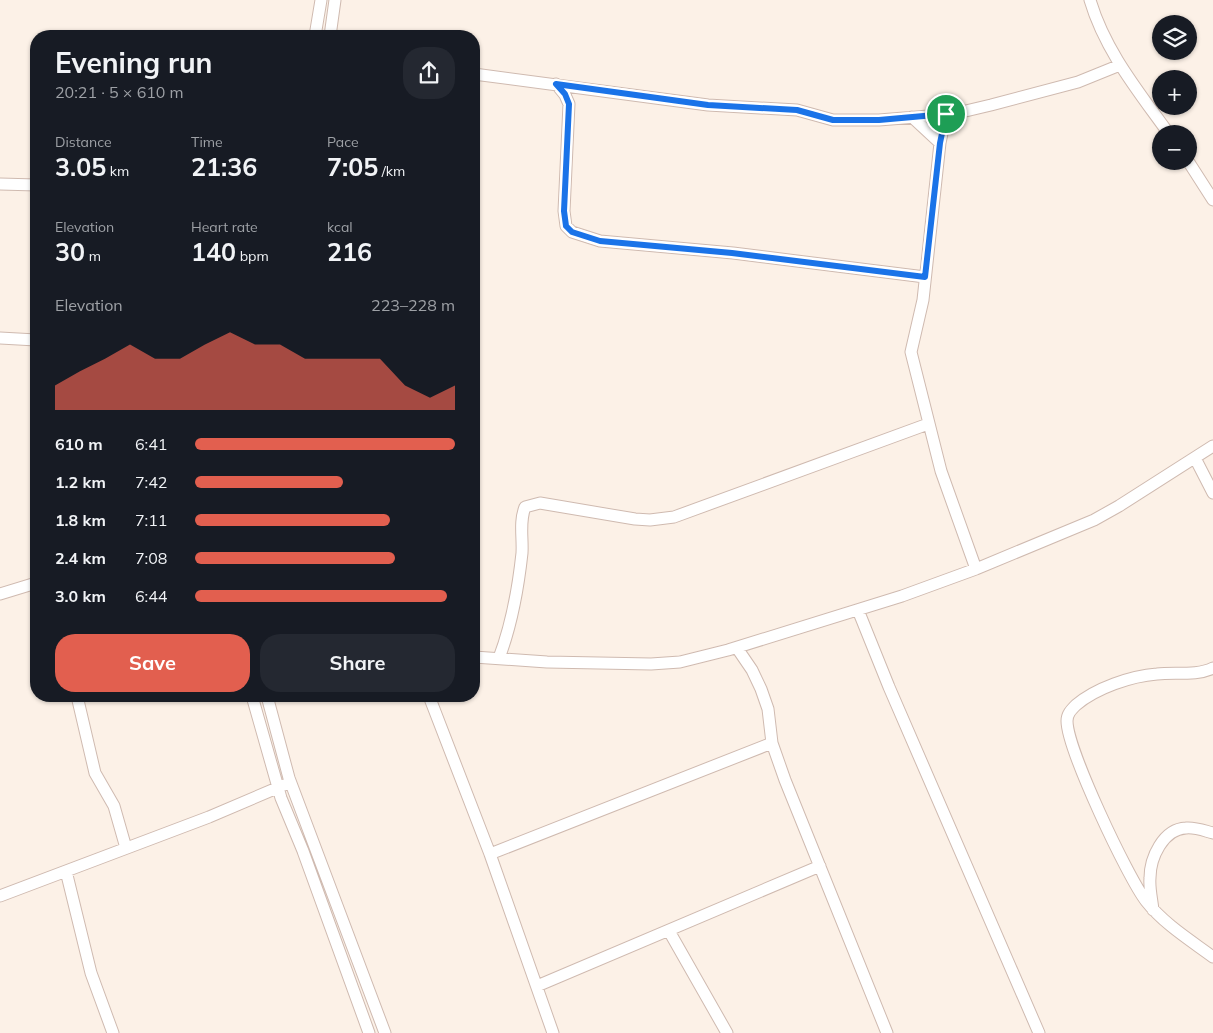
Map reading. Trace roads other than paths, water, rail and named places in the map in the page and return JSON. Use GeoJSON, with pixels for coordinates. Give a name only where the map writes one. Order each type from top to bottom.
{"type":"FeatureCollection","features":[{"type":"Feature","properties":{"kind":"street"},"geometry":{"type":"LineString","coordinates":[[316,30],[321,0]]}},
{"type":"Feature","properties":{"kind":"street"},"geometry":{"type":"LineString","coordinates":[[331,30],[335,0]]}},
{"type":"Feature","properties":{"kind":"street"},"geometry":{"type":"LineString","coordinates":[[1090,0],[1101,31],[1120,65],[1163,125]]}},
{"type":"Feature","properties":{"kind":"street"},"geometry":{"type":"LineString","coordinates":[[480,75],[708,105],[797,110],[833,120],[879,120],[946,114],[991,105],[1068,84],[1120,65]]}},
{"type":"Feature","properties":{"kind":"street"},"geometry":{"type":"LineString","coordinates":[[556,84],[565,94],[569,104],[564,211],[566,226],[572,232],[600,241],[732,253],[925,277]]}},
{"type":"Feature","properties":{"kind":"street"},"geometry":{"type":"LineString","coordinates":[[946,114],[940,143],[923,300],[911,352],[940,471],[976,570]]}},
{"type":"Feature","properties":{"kind":"street"},"geometry":{"type":"LineString","coordinates":[[912,117],[940,143]]}},
{"type":"Feature","properties":{"kind":"street"},"geometry":{"type":"LineString","coordinates":[[1194,170],[1213,200]]}},
{"type":"Feature","properties":{"kind":"street"},"geometry":{"type":"LineString","coordinates":[[0,184],[30,185]]}},
{"type":"Feature","properties":{"kind":"street"},"geometry":{"type":"LineString","coordinates":[[0,338],[30,340]]}},
{"type":"Feature","properties":{"kind":"street"},"geometry":{"type":"LineString","coordinates":[[499,658],[510,630],[516,598],[522,551],[522,515],[525,507],[540,503],[635,519],[650,520],[674,517],[928,424]]}},
{"type":"Feature","properties":{"kind":"street"},"geometry":{"type":"LineString","coordinates":[[480,657],[651,664],[702,658],[737,648],[976,570],[1094,520],[1213,446]]}},
{"type":"Feature","properties":{"kind":"street"},"geometry":{"type":"LineString","coordinates":[[1195,458],[1213,493]]}},
{"type":"Feature","properties":{"kind":"street"},"geometry":{"type":"LineString","coordinates":[[0,594],[30,585]]}},
{"type":"Feature","properties":{"kind":"street"},"geometry":{"type":"LineString","coordinates":[[858,610],[889,687],[1039,1033]]}},
{"type":"Feature","properties":{"kind":"street"},"geometry":{"type":"LineString","coordinates":[[737,648],[752,670],[761,689],[768,709],[772,743],[887,1033]]}},
{"type":"Feature","properties":{"kind":"street"},"geometry":{"type":"LineString","coordinates":[[1213,668],[1155,674],[1125,682],[1095,693],[1083,700],[1069,713],[1067,720],[1068,732],[1080,763],[1104,821],[1131,878],[1159,917],[1213,957]]}},
{"type":"Feature","properties":{"kind":"street"},"geometry":{"type":"LineString","coordinates":[[77,702],[95,773],[114,806],[126,848]]}},
{"type":"Feature","properties":{"kind":"street"},"geometry":{"type":"LineString","coordinates":[[254,702],[278,788],[370,1033]]}},
{"type":"Feature","properties":{"kind":"street"},"geometry":{"type":"LineString","coordinates":[[268,702],[274,729],[291,783],[384,1033]]}},
{"type":"Feature","properties":{"kind":"street"},"geometry":{"type":"LineString","coordinates":[[431,702],[490,854],[553,1033]]}},
{"type":"Feature","properties":{"kind":"street"},"geometry":{"type":"LineString","coordinates":[[490,854],[772,743]]}},
{"type":"Feature","properties":{"kind":"street"},"geometry":{"type":"LineString","coordinates":[[0,896],[291,783]]}},
{"type":"Feature","properties":{"kind":"street"},"geometry":{"type":"LineString","coordinates":[[1153,910],[1150,878],[1157,851],[1166,838],[1174,831],[1186,828],[1213,833]]}},
{"type":"Feature","properties":{"kind":"street"},"geometry":{"type":"LineString","coordinates":[[537,986],[820,866]]}},
{"type":"Feature","properties":{"kind":"street"},"geometry":{"type":"LineString","coordinates":[[66,871],[91,972],[114,1033]]}},
{"type":"Feature","properties":{"kind":"street"},"geometry":{"type":"LineString","coordinates":[[669,931],[727,1033]]}}]}
